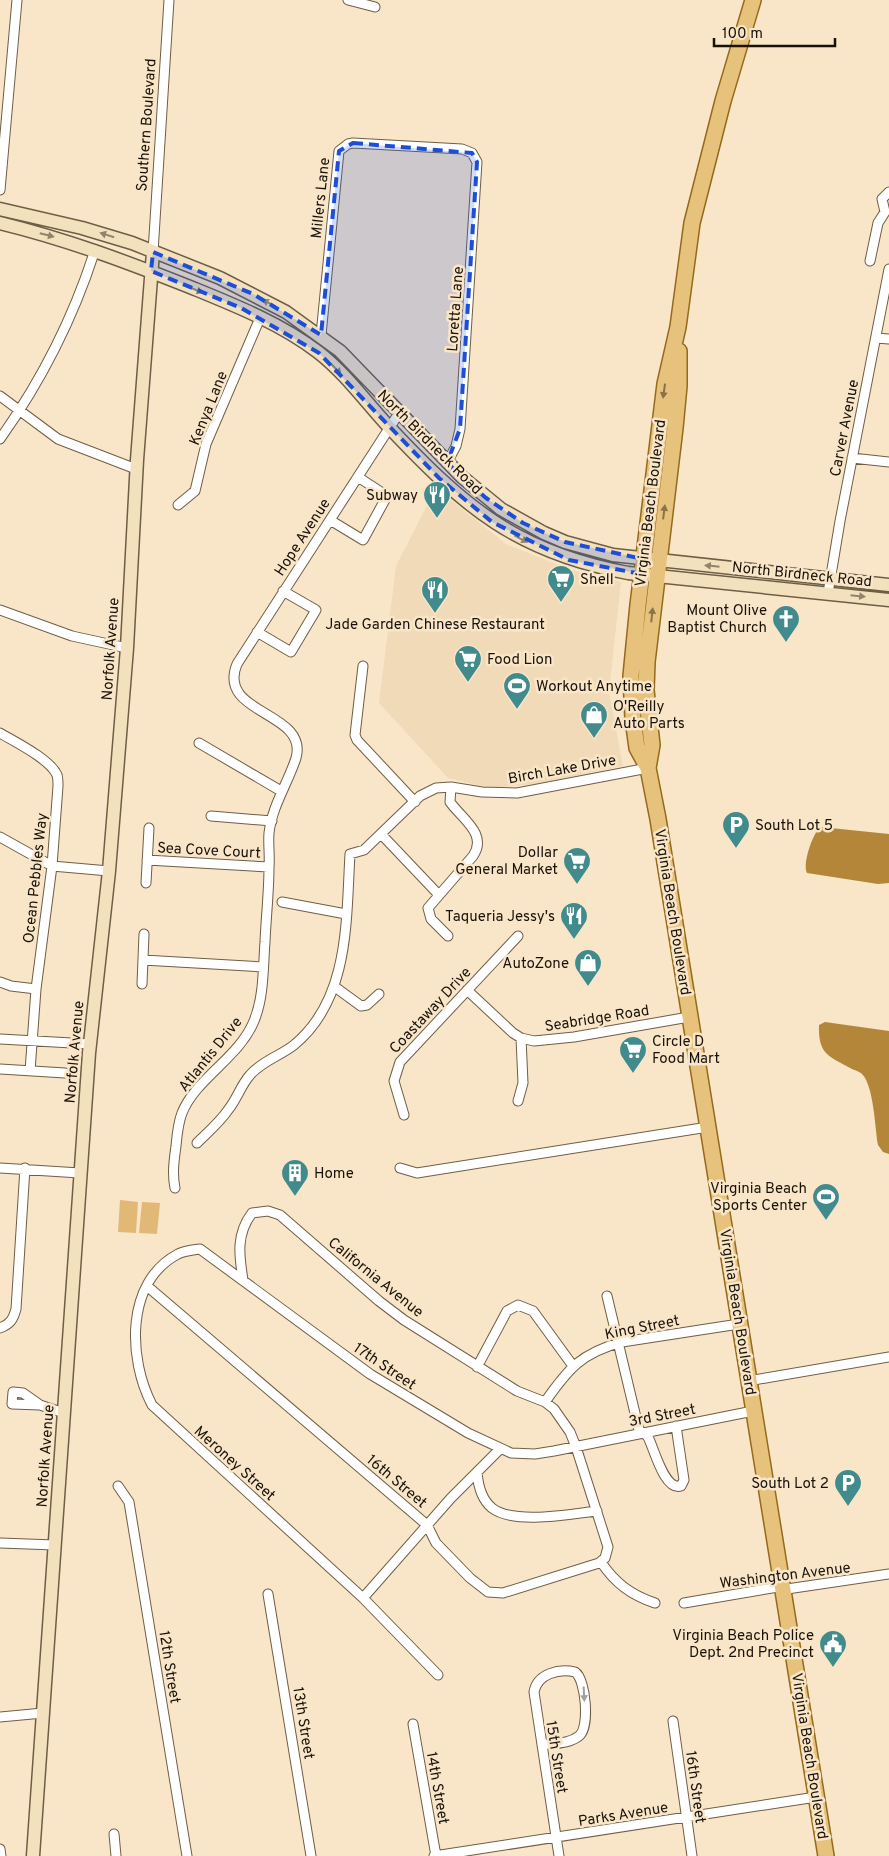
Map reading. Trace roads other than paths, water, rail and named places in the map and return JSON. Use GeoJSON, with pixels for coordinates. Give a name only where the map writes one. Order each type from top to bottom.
{"type":"FeatureCollection","features":[{"type":"Feature","properties":{"kind":"main road","name":"Virginia Beach Boulevard"},"geometry":{"type":"LineString","coordinates":[[753,0],[692,223],[678,327],[665,384],[632,653],[631,697],[637,748],[648,768],[668,880],[826,1856]]}},
{"type":"Feature","properties":{"kind":"main road","name":"North Birdneck Road"},"geometry":{"type":"LineString","coordinates":[[0,208],[111,236],[220,278],[286,312],[321,335],[340,352],[447,463],[501,509],[523,523],[565,542],[613,555],[643,559],[830,577],[889,585]]}},
{"type":"Feature","properties":{"kind":"main road","name":"North Birdneck Road"},"geometry":{"type":"LineString","coordinates":[[0,224],[59,238],[151,271],[260,318],[299,339],[327,360],[439,478],[492,522],[528,543],[589,566],[657,576],[889,600]]}},
{"type":"Feature","properties":{"kind":"main road","name":"Norfolk Avenue"},"geometry":{"type":"LineString","coordinates":[[33,1856],[90,1044],[109,871],[127,648],[136,469],[152,252]]}},
{"type":"Feature","properties":{"kind":"main road","name":"Virginia Beach Boulevard"},"geometry":{"type":"LineString","coordinates":[[648,768],[652,745],[646,690],[647,662],[679,386],[678,327]]}},
{"type":"Feature","properties":{"kind":"street"},"geometry":{"type":"LineString","coordinates":[[0,190],[17,0]]}},
{"type":"Feature","properties":{"kind":"street","name":"Southern Boulevard"},"geometry":{"type":"LineString","coordinates":[[152,252],[169,0]]}},
{"type":"Feature","properties":{"kind":"street"},"geometry":{"type":"LineString","coordinates":[[348,0],[375,7]]}},
{"type":"Feature","properties":{"kind":"street","name":"Millers Lane"},"geometry":{"type":"LineString","coordinates":[[321,335],[337,156],[343,147],[353,142],[462,149],[472,153],[482,162]]}},
{"type":"Feature","properties":{"kind":"street","name":"Loretta Lane"},"geometry":{"type":"LineString","coordinates":[[447,463],[456,446],[460,429],[482,162]]}},
{"type":"Feature","properties":{"kind":"street"},"geometry":{"type":"LineString","coordinates":[[870,261],[878,223],[887,213],[882,199],[889,192]]}},
{"type":"Feature","properties":{"kind":"street"},"geometry":{"type":"LineString","coordinates":[[0,438],[19,412],[68,325],[95,250]]}},
{"type":"Feature","properties":{"kind":"street","name":"Carver Avenue"},"geometry":{"type":"LineString","coordinates":[[828,593],[889,269]]}},
{"type":"Feature","properties":{"kind":"street","name":"Kenya Lane"},"geometry":{"type":"LineString","coordinates":[[178,505],[195,491],[206,444],[260,318]]}},
{"type":"Feature","properties":{"kind":"street"},"geometry":{"type":"LineString","coordinates":[[876,338],[889,339]]}},
{"type":"Feature","properties":{"kind":"street"},"geometry":{"type":"LineString","coordinates":[[0,396],[58,440],[136,469]]}},
{"type":"Feature","properties":{"kind":"street","name":"Hope Avenue"},"geometry":{"type":"LineString","coordinates":[[297,746],[293,736],[283,725],[244,699],[235,689],[231,676],[283,591],[399,413]]}},
{"type":"Feature","properties":{"kind":"street"},"geometry":{"type":"LineString","coordinates":[[852,458],[889,462]]}},
{"type":"Feature","properties":{"kind":"street"},"geometry":{"type":"LineString","coordinates":[[330,520],[363,540],[387,496],[358,477]]}},
{"type":"Feature","properties":{"kind":"street"},"geometry":{"type":"LineString","coordinates":[[492,522],[501,509]]}},
{"type":"Feature","properties":{"kind":"street"},"geometry":{"type":"LineString","coordinates":[[257,632],[291,652],[316,610],[283,591]]}},
{"type":"Feature","properties":{"kind":"street"},"geometry":{"type":"LineString","coordinates":[[0,610],[72,636],[115,648],[127,648]]}},
{"type":"Feature","properties":{"kind":"street"},"geometry":{"type":"LineString","coordinates":[[363,666],[355,735],[357,740],[415,802]]}},
{"type":"Feature","properties":{"kind":"street","name":"Ocean Pebbles Way"},"geometry":{"type":"LineString","coordinates":[[0,732],[39,757],[57,775],[58,797],[52,866],[36,989],[30,1071]]}},
{"type":"Feature","properties":{"kind":"street"},"geometry":{"type":"LineString","coordinates":[[200,743],[281,791]]}},
{"type":"Feature","properties":{"kind":"street","name":"Atlantis Drive"},"geometry":{"type":"LineString","coordinates":[[175,1188],[172,1172],[182,1112],[193,1095],[246,1037],[260,1004],[269,867],[269,833],[281,791],[296,758],[297,746]]}},
{"type":"Feature","properties":{"kind":"street","name":"Birch Lake Drive"},"geometry":{"type":"LineString","coordinates":[[452,787],[482,792],[517,793],[648,768]]}},
{"type":"Feature","properties":{"kind":"street"},"geometry":{"type":"LineString","coordinates":[[197,1143],[228,1110],[251,1074],[294,1045],[309,1029],[335,987],[346,914],[350,854],[364,850],[415,802],[436,788],[452,787],[450,802],[477,834],[479,846],[473,856],[430,903],[428,913],[433,922],[448,936]]}},
{"type":"Feature","properties":{"kind":"street"},"geometry":{"type":"LineString","coordinates":[[211,816],[272,821]]}},
{"type":"Feature","properties":{"kind":"street"},"geometry":{"type":"LineString","coordinates":[[146,883],[149,828]]}},
{"type":"Feature","properties":{"kind":"street"},"geometry":{"type":"LineString","coordinates":[[381,834],[438,894]]}},
{"type":"Feature","properties":{"kind":"street"},"geometry":{"type":"LineString","coordinates":[[0,837],[52,866],[109,871]]}},
{"type":"Feature","properties":{"kind":"street","name":"Sea Cove Court"},"geometry":{"type":"LineString","coordinates":[[147,860],[269,867]]}},
{"type":"Feature","properties":{"kind":"street"},"geometry":{"type":"LineString","coordinates":[[282,902],[346,914]]}},
{"type":"Feature","properties":{"kind":"street"},"geometry":{"type":"LineString","coordinates":[[142,984],[144,934]]}},
{"type":"Feature","properties":{"kind":"street","name":"Coastaway Drive"},"geometry":{"type":"LineString","coordinates":[[404,1115],[394,1080],[397,1067],[518,936]]}},
{"type":"Feature","properties":{"kind":"street"},"geometry":{"type":"LineString","coordinates":[[143,960],[263,967]]}},
{"type":"Feature","properties":{"kind":"street"},"geometry":{"type":"LineString","coordinates":[[0,982],[10,986],[36,989]]}},
{"type":"Feature","properties":{"kind":"street"},"geometry":{"type":"LineString","coordinates":[[335,987],[361,1006],[367,1005],[379,994]]}},
{"type":"Feature","properties":{"kind":"street"},"geometry":{"type":"LineString","coordinates":[[467,990],[521,1038],[523,1083],[518,1101]]}},
{"type":"Feature","properties":{"kind":"street","name":"Seabridge Road"},"geometry":{"type":"LineString","coordinates":[[521,1038],[534,1041],[574,1037],[689,1017]]}},
{"type":"Feature","properties":{"kind":"street"},"geometry":{"type":"LineString","coordinates":[[0,1039],[90,1044]]}},
{"type":"Feature","properties":{"kind":"street"},"geometry":{"type":"LineString","coordinates":[[0,1069],[65,1073]]}},
{"type":"Feature","properties":{"kind":"street"},"geometry":{"type":"LineString","coordinates":[[400,1168],[417,1173],[708,1127]]}},
{"type":"Feature","properties":{"kind":"street"},"geometry":{"type":"LineString","coordinates":[[0,1168],[25,1168],[80,1173]]}},
{"type":"Feature","properties":{"kind":"street"},"geometry":{"type":"LineString","coordinates":[[0,1328],[8,1325],[13,1319],[16,1309],[25,1168]]}},
{"type":"Feature","properties":{"kind":"street","name":"California Avenue"},"geometry":{"type":"LineString","coordinates":[[243,1280],[238,1248],[245,1222],[252,1213],[268,1211],[280,1215],[379,1301],[404,1320],[517,1391],[545,1402]]}},
{"type":"Feature","properties":{"kind":"street","name":"17th Street"},"geometry":{"type":"LineString","coordinates":[[200,1249],[370,1374],[423,1407],[500,1449],[523,1454],[534,1454],[576,1447]]}},
{"type":"Feature","properties":{"kind":"street","name":"Meroney Street"},"geometry":{"type":"LineString","coordinates":[[200,1249],[180,1253],[154,1274],[138,1316],[135,1349],[140,1378],[152,1405],[363,1598],[438,1675]]}},
{"type":"Feature","properties":{"kind":"street","name":"16th Street"},"geometry":{"type":"LineString","coordinates":[[148,1286],[427,1525],[436,1543],[470,1578],[488,1592],[494,1594],[504,1593],[601,1562]]}},
{"type":"Feature","properties":{"kind":"street"},"geometry":{"type":"LineString","coordinates":[[607,1296],[639,1430],[648,1436],[658,1464],[672,1486],[676,1487],[681,1486],[684,1480],[676,1426]]}},
{"type":"Feature","properties":{"kind":"street"},"geometry":{"type":"LineString","coordinates":[[477,1366],[507,1311],[518,1305],[533,1311],[573,1366]]}},
{"type":"Feature","properties":{"kind":"street","name":"King Street"},"geometry":{"type":"LineString","coordinates":[[545,1402],[573,1366],[592,1353],[618,1344],[739,1324]]}},
{"type":"Feature","properties":{"kind":"street"},"geometry":{"type":"LineString","coordinates":[[748,1382],[889,1357]]}},
{"type":"Feature","properties":{"kind":"street"},"geometry":{"type":"LineString","coordinates":[[545,1402],[562,1419],[576,1447],[608,1548],[605,1558],[601,1562],[622,1586],[632,1594],[655,1603]]}},
{"type":"Feature","properties":{"kind":"street"},"geometry":{"type":"LineString","coordinates":[[40,1405],[64,1414]]}},
{"type":"Feature","properties":{"kind":"street","name":"3rd Street"},"geometry":{"type":"LineString","coordinates":[[576,1447],[753,1411]]}},
{"type":"Feature","properties":{"kind":"street"},"geometry":{"type":"LineString","coordinates":[[363,1598],[427,1525],[500,1449]]}},
{"type":"Feature","properties":{"kind":"street"},"geometry":{"type":"LineString","coordinates":[[477,1472],[484,1498],[494,1509],[501,1513],[550,1516],[597,1511]]}},
{"type":"Feature","properties":{"kind":"street","name":"12th Street"},"geometry":{"type":"LineString","coordinates":[[118,1486],[129,1502],[188,1856]]}},
{"type":"Feature","properties":{"kind":"street"},"geometry":{"type":"LineString","coordinates":[[0,1543],[55,1545]]}},
{"type":"Feature","properties":{"kind":"street","name":"Washington Avenue"},"geometry":{"type":"LineString","coordinates":[[684,1603],[889,1574]]}},
{"type":"Feature","properties":{"kind":"street","name":"13th Street"},"geometry":{"type":"LineString","coordinates":[[268,1594],[311,1856]]}},
{"type":"Feature","properties":{"kind":"street","name":"15th Street"},"geometry":{"type":"LineString","coordinates":[[542,1745],[572,1740],[581,1735],[586,1728],[583,1682],[580,1675],[570,1670],[545,1675],[537,1680],[534,1692],[556,1838],[559,1856]]}},
{"type":"Feature","properties":{"kind":"street"},"geometry":{"type":"LineString","coordinates":[[0,1717],[43,1713]]}},
{"type":"Feature","properties":{"kind":"street","name":"16th Street"},"geometry":{"type":"LineString","coordinates":[[673,1721],[692,1856]]}},
{"type":"Feature","properties":{"kind":"street","name":"14th Street"},"geometry":{"type":"LineString","coordinates":[[413,1724],[435,1856]]}},
{"type":"Feature","properties":{"kind":"street","name":"Parks Avenue"},"geometry":{"type":"LineString","coordinates":[[435,1856],[816,1797]]}},
{"type":"Feature","properties":{"kind":"street"},"geometry":{"type":"LineString","coordinates":[[114,1834],[116,1856]]}},
{"type":"Feature","properties":{"kind":"street"},"geometry":{"type":"LineString","coordinates":[[0,1849],[1,1856]]}},
{"type":"Feature","properties":{"kind":"place","name":"Subway"},"geometry":{"type":"Point","coordinates":[437,519]}},
{"type":"Feature","properties":{"kind":"place","name":"Shell"},"geometry":{"type":"Point","coordinates":[561,603]}},
{"type":"Feature","properties":{"kind":"place","name":"Jade Garden Chinese Restaurant"},"geometry":{"type":"Point","coordinates":[435,614]}},
{"type":"Feature","properties":{"kind":"place","name":"Mount Olive Baptist Church"},"geometry":{"type":"Point","coordinates":[786,643]}},
{"type":"Feature","properties":{"kind":"place","name":"Food Lion"},"geometry":{"type":"Point","coordinates":[468,683]}},
{"type":"Feature","properties":{"kind":"place","name":"Workout Anytime"},"geometry":{"type":"Point","coordinates":[517,710]}},
{"type":"Feature","properties":{"kind":"place","name":"O'Reilly Auto Parts"},"geometry":{"type":"Point","coordinates":[594,739]}},
{"type":"Feature","properties":{"kind":"place","name":"South Lot 5"},"geometry":{"type":"Point","coordinates":[736,849]}},
{"type":"Feature","properties":{"kind":"place","name":"Dollar General Market"},"geometry":{"type":"Point","coordinates":[577,885]}},
{"type":"Feature","properties":{"kind":"place","name":"Taqueria Jessy's"},"geometry":{"type":"Point","coordinates":[574,940]}},
{"type":"Feature","properties":{"kind":"place","name":"AutoZone"},"geometry":{"type":"Point","coordinates":[588,987]}},
{"type":"Feature","properties":{"kind":"place","name":"Circle D Food Mart"},"geometry":{"type":"Point","coordinates":[633,1074]}},
{"type":"Feature","properties":{"kind":"place","name":"Home"},"geometry":{"type":"Point","coordinates":[295,1197]}},
{"type":"Feature","properties":{"kind":"place","name":"Virginia Beach Sports Center"},"geometry":{"type":"Point","coordinates":[826,1221]}},
{"type":"Feature","properties":{"kind":"place","name":"South Lot 2"},"geometry":{"type":"Point","coordinates":[848,1507]}},
{"type":"Feature","properties":{"kind":"place","name":"Virginia Beach Police Dept. 2nd Precinct"},"geometry":{"type":"Point","coordinates":[833,1668]}}]}
